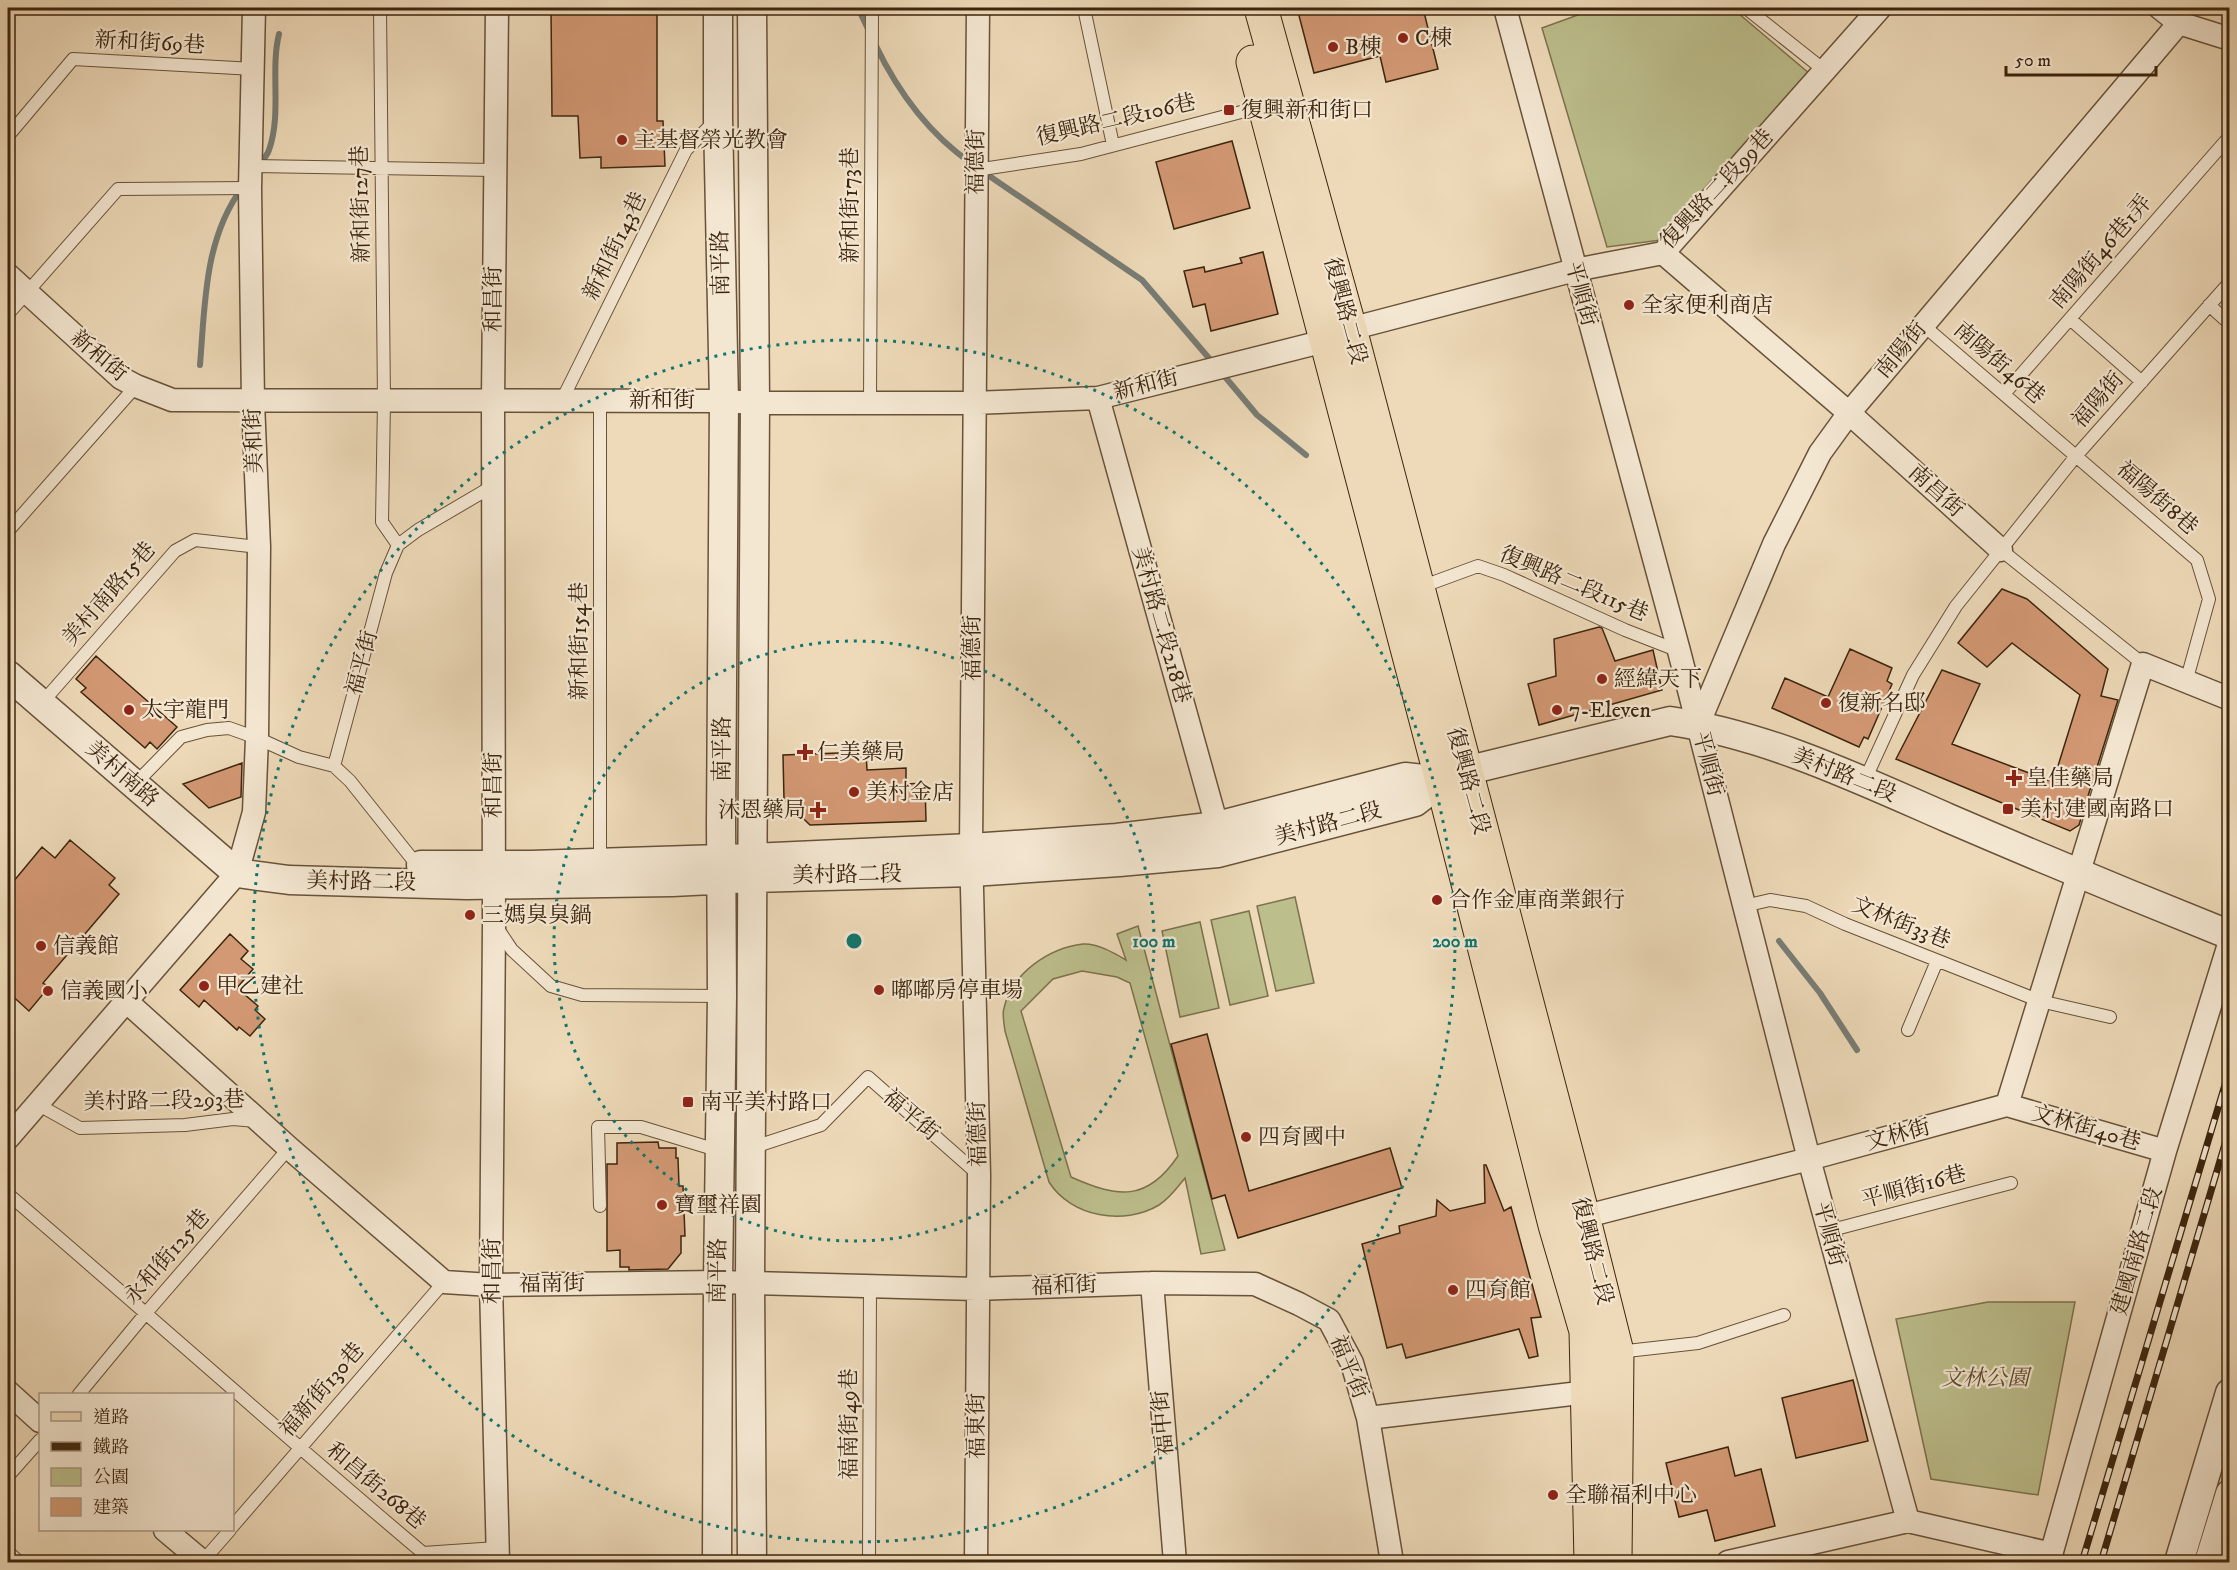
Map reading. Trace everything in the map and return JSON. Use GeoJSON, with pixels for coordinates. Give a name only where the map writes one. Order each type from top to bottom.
{"type":"FeatureCollection","features":[{"type":"Feature","properties":{"kind":"main road","name":"復興路二段"},"geometry":{"type":"LineString","coordinates":[[1239,8],[1264,106],[1417,588],[1454,776]]}},
{"type":"Feature","properties":{"kind":"main road","name":"復興路二段"},"geometry":{"type":"LineString","coordinates":[[1261,8],[1338,335],[1569,1220],[1617,1352],[1615,1563]]}},
{"type":"Feature","properties":{"kind":"main road","name":"復興路二段"},"geometry":{"type":"LineString","coordinates":[[1569,1220],[1586,1331],[1591,1563]]}},
{"type":"Feature","properties":{"kind":"street","name":"美和街"},"geometry":{"type":"LineString","coordinates":[[237,873],[254,812],[257,738],[259,547],[253,402],[250,188],[254,8]]}},
{"type":"Feature","properties":{"kind":"street","name":"和昌街"},"geometry":{"type":"LineString","coordinates":[[496,8],[491,1285],[498,1555]]}},
{"type":"Feature","properties":{"kind":"street","name":"南平路"},"geometry":{"type":"LineString","coordinates":[[717,1563],[724,401],[718,8]]}},
{"type":"Feature","properties":{"kind":"street","name":"南平路"},"geometry":{"type":"LineString","coordinates":[[752,8],[755,403],[750,1282],[752,1563]]}},
{"type":"Feature","properties":{"kind":"street","name":"福德街"},"geometry":{"type":"LineString","coordinates":[[976,1289],[979,1175],[972,860],[973,403],[978,8]]}},
{"type":"Feature","properties":{"kind":"street","name":"平順街"},"geometry":{"type":"LineString","coordinates":[[1505,8],[1679,651],[1828,1231],[1908,1521]]}},
{"type":"Feature","properties":{"kind":"street","name":"復興路二段99巷"},"geometry":{"type":"LineString","coordinates":[[1338,335],[1575,270],[1663,253],[1880,8]]}},
{"type":"Feature","properties":{"kind":"street"},"geometry":{"type":"LineString","coordinates":[[2160,8],[2179,23],[2229,39]]}},
{"type":"Feature","properties":{"kind":"street","name":"南陽街"},"geometry":{"type":"LineString","coordinates":[[1698,725],[1774,544],[1820,453],[1849,413],[2179,23]]}},
{"type":"Feature","properties":{"kind":"street","name":"南昌街"},"geometry":{"type":"LineString","coordinates":[[1663,253],[1849,413],[2001,550]]}},
{"type":"Feature","properties":{"kind":"street","name":"新和街"},"geometry":{"type":"LineString","coordinates":[[8,275],[121,378],[172,400],[973,403],[1098,398],[1338,335]]}},
{"type":"Feature","properties":{"kind":"street","name":"美村路二段218巷"},"geometry":{"type":"LineString","coordinates":[[1098,398],[1218,840]]}},
{"type":"Feature","properties":{"kind":"street"},"geometry":{"type":"LineString","coordinates":[[2007,1105],[2143,664]]}},
{"type":"Feature","properties":{"kind":"street","name":"南昌街"},"geometry":{"type":"LineString","coordinates":[[2143,664],[2229,699]]}},
{"type":"Feature","properties":{"kind":"street","name":"美村南路"},"geometry":{"type":"LineString","coordinates":[[8,675],[237,873]]}},
{"type":"Feature","properties":{"kind":"street","name":"美村路二段"},"geometry":{"type":"LineString","coordinates":[[237,873],[286,864],[417,865],[494,874],[752,868],[972,860],[1218,840],[1415,802],[1454,776],[1670,721],[1698,725],[1774,747],[1864,782],[2078,874],[2229,935]]}},
{"type":"Feature","properties":{"kind":"street"},"geometry":{"type":"LineString","coordinates":[[8,1138],[237,873]]}},
{"type":"Feature","properties":{"kind":"street","name":"美村路二段"},"geometry":{"type":"LineString","coordinates":[[237,873],[289,880],[467,885],[494,874]]}},
{"type":"Feature","properties":{"kind":"street","name":"建國南路二段"},"geometry":{"type":"LineString","coordinates":[[2050,1558],[2165,1151],[2229,941]]}},
{"type":"Feature","properties":{"kind":"street"},"geometry":{"type":"LineString","coordinates":[[126,1001],[289,1148],[444,1282]]}},
{"type":"Feature","properties":{"kind":"street","name":"文林街"},"geometry":{"type":"LineString","coordinates":[[1569,1220],[1809,1159],[2007,1105]]}},
{"type":"Feature","properties":{"kind":"street","name":"文林街40巷"},"geometry":{"type":"LineString","coordinates":[[2007,1105],[2165,1151]]}},
{"type":"Feature","properties":{"kind":"street","name":"福南街"},"geometry":{"type":"LineString","coordinates":[[444,1282],[491,1285],[750,1282],[976,1289]]}},
{"type":"Feature","properties":{"kind":"street","name":"福和街"},"geometry":{"type":"LineString","coordinates":[[976,1289],[1152,1283]]}},
{"type":"Feature","properties":{"kind":"street","name":"福平街"},"geometry":{"type":"LineString","coordinates":[[1152,1283],[1255,1284],[1329,1320],[1352,1363],[1368,1418],[1392,1563]]}},
{"type":"Feature","properties":{"kind":"street","name":"福中街"},"geometry":{"type":"LineString","coordinates":[[1152,1283],[1174,1563]]}},
{"type":"Feature","properties":{"kind":"street","name":"福東街"},"geometry":{"type":"LineString","coordinates":[[976,1289],[976,1563]]}},
{"type":"Feature","properties":{"kind":"street"},"geometry":{"type":"LineString","coordinates":[[8,1392],[39,1420]]}},
{"type":"Feature","properties":{"kind":"street"},"geometry":{"type":"LineString","coordinates":[[1368,1418],[1588,1392]]}},
{"type":"Feature","properties":{"kind":"street"},"geometry":{"type":"LineString","coordinates":[[2180,1563],[2229,1393]]}},
{"type":"Feature","properties":{"kind":"street"},"geometry":{"type":"LineString","coordinates":[[2209,1563],[2229,1494]]}},
{"type":"Feature","properties":{"kind":"street"},"geometry":{"type":"LineString","coordinates":[[1728,1563],[1908,1521],[2050,1558]]}},
{"type":"Feature","properties":{"kind":"street"},"geometry":{"type":"LineString","coordinates":[[166,1531],[203,1562]]}},
{"type":"Feature","properties":{"kind":"lane","name":"新和街127巷"},"geometry":{"type":"LineString","coordinates":[[381,8],[384,401],[382,522],[398,545]]}},
{"type":"Feature","properties":{"kind":"lane","name":"新和街173巷"},"geometry":{"type":"LineString","coordinates":[[870,403],[872,8]]}},
{"type":"Feature","properties":{"kind":"lane"},"geometry":{"type":"LineString","coordinates":[[1746,8],[1824,70]]}},
{"type":"Feature","properties":{"kind":"lane"},"geometry":{"type":"LineString","coordinates":[[1085,13],[1113,145]]}},
{"type":"Feature","properties":{"kind":"lane","name":"新和街69巷"},"geometry":{"type":"LineString","coordinates":[[8,136],[73,59],[254,69]]}},
{"type":"Feature","properties":{"kind":"lane","name":"復興路二段106巷"},"geometry":{"type":"LineString","coordinates":[[976,170],[1081,154],[1264,106]]}},
{"type":"Feature","properties":{"kind":"lane","name":"新和街143巷"},"geometry":{"type":"LineString","coordinates":[[562,400],[686,150],[718,118]]}},
{"type":"Feature","properties":{"kind":"lane","name":"南陽街46巷1弄"},"geometry":{"type":"LineString","coordinates":[[2004,394],[2229,136]]}},
{"type":"Feature","properties":{"kind":"lane"},"geometry":{"type":"LineString","coordinates":[[251,166],[494,170]]}},
{"type":"Feature","properties":{"kind":"lane"},"geometry":{"type":"LineString","coordinates":[[8,314],[118,189],[250,188]]}},
{"type":"Feature","properties":{"kind":"lane","name":"福陽街"},"geometry":{"type":"LineString","coordinates":[[1864,782],[1913,675],[1956,606],[2076,456],[2229,282]]}},
{"type":"Feature","properties":{"kind":"lane"},"geometry":{"type":"LineString","coordinates":[[2209,305],[2229,324]]}},
{"type":"Feature","properties":{"kind":"lane"},"geometry":{"type":"LineString","coordinates":[[2070,319],[2142,382]]}},
{"type":"Feature","properties":{"kind":"lane","name":"南陽街46巷"},"geometry":{"type":"LineString","coordinates":[[1923,325],[2076,456]]}},
{"type":"Feature","properties":{"kind":"lane"},"geometry":{"type":"LineString","coordinates":[[8,531],[136,386]]}},
{"type":"Feature","properties":{"kind":"lane","name":"新和街154巷"},"geometry":{"type":"LineString","coordinates":[[599,872],[600,400]]}},
{"type":"Feature","properties":{"kind":"lane","name":"福陽街8巷"},"geometry":{"type":"LineString","coordinates":[[2076,456],[2197,560],[2209,599],[2186,682]]}},
{"type":"Feature","properties":{"kind":"lane"},"geometry":{"type":"LineString","coordinates":[[398,545],[418,530],[493,486]]}},
{"type":"Feature","properties":{"kind":"lane","name":"美村南路15巷"},"geometry":{"type":"LineString","coordinates":[[41,704],[176,551],[195,540],[259,547]]}},
{"type":"Feature","properties":{"kind":"lane","name":"福平街"},"geometry":{"type":"LineString","coordinates":[[334,766],[386,573],[398,545]]}},
{"type":"Feature","properties":{"kind":"lane","name":"南昌街"},"geometry":{"type":"LineString","coordinates":[[2001,550],[2143,664]]}},
{"type":"Feature","properties":{"kind":"lane","name":"復興路二段115巷"},"geometry":{"type":"LineString","coordinates":[[1417,588],[1478,566],[1504,575],[1625,630],[1679,651]]}},
{"type":"Feature","properties":{"kind":"lane"},"geometry":{"type":"LineString","coordinates":[[134,785],[181,736],[229,728],[299,757],[334,766],[350,781],[417,865]]}},
{"type":"Feature","properties":{"kind":"lane","name":"文林街33巷"},"geometry":{"type":"LineString","coordinates":[[1744,906],[1770,900],[1806,906],[2040,1001],[2110,1017]]}},
{"type":"Feature","properties":{"kind":"lane"},"geometry":{"type":"LineString","coordinates":[[494,924],[512,950],[552,986],[582,995],[722,996]]}},
{"type":"Feature","properties":{"kind":"lane"},"geometry":{"type":"LineString","coordinates":[[1908,1030],[1938,960]]}},
{"type":"Feature","properties":{"kind":"lane","name":"福平街"},"geometry":{"type":"LineString","coordinates":[[751,1148],[822,1125],[868,1077],[979,1175]]}},
{"type":"Feature","properties":{"kind":"lane","name":"美村路二段293巷"},"geometry":{"type":"LineString","coordinates":[[37,1104],[80,1128],[185,1125],[233,1119],[261,1121]]}},
{"type":"Feature","properties":{"kind":"lane"},"geometry":{"type":"LineString","coordinates":[[600,1206],[598,1127],[641,1127],[720,1151]]}},
{"type":"Feature","properties":{"kind":"lane","name":"永和街125巷"},"geometry":{"type":"LineString","coordinates":[[81,1393],[146,1312],[289,1148]]}},
{"type":"Feature","properties":{"kind":"lane","name":"平順街16巷"},"geometry":{"type":"LineString","coordinates":[[1828,1231],[2011,1183]]}},
{"type":"Feature","properties":{"kind":"lane","name":"和昌街268巷"},"geometry":{"type":"LineString","coordinates":[[8,1194],[146,1312],[299,1449],[423,1554],[498,1555]]}},
{"type":"Feature","properties":{"kind":"lane","name":"福新街130巷"},"geometry":{"type":"LineString","coordinates":[[234,1525],[444,1282]]}},
{"type":"Feature","properties":{"kind":"lane","name":"福南街49巷"},"geometry":{"type":"LineString","coordinates":[[870,1286],[870,1563]]}},
{"type":"Feature","properties":{"kind":"lane"},"geometry":{"type":"LineString","coordinates":[[1617,1352],[1698,1343],[1784,1315]]}},
{"type":"Feature","properties":{"kind":"lane"},"geometry":{"type":"LineString","coordinates":[[8,1476],[39,1441]]}},
{"type":"Feature","properties":{"kind":"lane","name":"福新街130巷"},"geometry":{"type":"LineString","coordinates":[[203,1562],[229,1531]]}},
{"type":"Feature","properties":{"kind":"lane"},"geometry":{"type":"LineString","coordinates":[[8,1552],[19,1563]]}},
{"type":"Feature","properties":{"kind":"green space"},"geometry":{"type":"Polygon","coordinates":[[[1597,8],[1732,8],[1810,74],[1661,240],[1607,247],[1542,28],[1597,8]]]}},
{"type":"Feature","properties":{"kind":"green space"},"geometry":{"type":"Polygon","coordinates":[[[1295,897],[1314,983],[1276,991],[1257,906],[1295,897]]]}},
{"type":"Feature","properties":{"kind":"green space"},"geometry":{"type":"Polygon","coordinates":[[[1249,911],[1268,996],[1230,1005],[1211,920],[1249,911]]]}},
{"type":"Feature","properties":{"kind":"green space"},"geometry":{"type":"Polygon","coordinates":[[[1200,922],[1219,1008],[1180,1017],[1162,931],[1200,922]]]}},
{"type":"Feature","properties":{"kind":"green space"},"geometry":{"type":"Polygon","coordinates":[[[1138,926],[1225,1250],[1201,1254],[1185,1178],[1159,1205],[1130,1215],[1115,1216],[1084,1210],[1059,1194],[1049,1182],[1005,1031],[1004,1008],[1008,995],[1024,973],[1034,964],[1057,951],[1070,946],[1088,944],[1105,949],[1126,960],[1117,934],[1138,926]],[[1082,971],[1053,979],[1021,1011],[1071,1177],[1103,1189],[1130,1192],[1155,1182],[1178,1156],[1130,983],[1117,977],[1082,971]]]}},
{"type":"Feature","properties":{"kind":"green space","name":"文林公園"},"geometry":{"type":"Polygon","coordinates":[[[1988,1302],[2075,1302],[2038,1495],[1931,1479],[1896,1319],[1988,1302]]]}},
{"type":"Feature","properties":{"kind":"building"},"geometry":{"type":"Polygon","coordinates":[[[551,8],[657,8],[657,121],[663,121],[665,166],[601,168],[601,157],[580,158],[578,116],[552,116],[551,8]]]}},
{"type":"Feature","properties":{"kind":"building"},"geometry":{"type":"Polygon","coordinates":[[[1297,8],[1423,8],[1438,69],[1386,82],[1380,56],[1314,73],[1297,8]]]}},
{"type":"Feature","properties":{"kind":"building"},"geometry":{"type":"Polygon","coordinates":[[[1232,141],[1250,208],[1174,229],[1156,162],[1232,141]]]}},
{"type":"Feature","properties":{"kind":"building"},"geometry":{"type":"Polygon","coordinates":[[[1263,252],[1278,314],[1211,331],[1205,304],[1193,307],[1184,271],[1204,267],[1205,272],[1242,263],[1240,258],[1263,252]]]}},
{"type":"Feature","properties":{"kind":"building"},"geometry":{"type":"Polygon","coordinates":[[[2002,589],[2027,599],[2108,669],[2101,696],[2118,700],[2079,825],[2070,831],[1896,759],[1942,670],[1980,684],[1952,744],[2053,782],[2080,695],[2012,643],[1987,667],[1958,643],[2002,589]]]}},
{"type":"Feature","properties":{"kind":"building","name":"經緯天下"},"geometry":{"type":"Polygon","coordinates":[[[1602,628],[1615,661],[1653,650],[1662,690],[1539,725],[1528,684],[1556,676],[1554,639],[1602,628]]]}},
{"type":"Feature","properties":{"kind":"building","name":"復新名邸"},"geometry":{"type":"Polygon","coordinates":[[[1850,649],[1892,668],[1887,681],[1892,684],[1868,739],[1864,737],[1859,747],[1772,708],[1785,678],[1828,697],[1850,649]]]}},
{"type":"Feature","properties":{"kind":"building","name":"太宇龍門"},"geometry":{"type":"Polygon","coordinates":[[[96,656],[177,727],[157,749],[150,742],[145,748],[81,692],[86,688],[76,679],[96,656]]]}},
{"type":"Feature","properties":{"kind":"building","name":"美村金店"},"geometry":{"type":"Polygon","coordinates":[[[866,752],[867,770],[906,768],[906,784],[925,783],[926,821],[810,825],[784,800],[783,755],[866,752]]]}},
{"type":"Feature","properties":{"kind":"building"},"geometry":{"type":"Polygon","coordinates":[[[242,763],[241,797],[209,808],[183,784],[242,763]]]}},
{"type":"Feature","properties":{"kind":"building","name":"信義館"},"geometry":{"type":"Polygon","coordinates":[[[70,840],[115,878],[109,885],[119,894],[43,983],[49,987],[29,1011],[8,992],[8,888],[42,847],[55,858],[70,840]]]}},
{"type":"Feature","properties":{"kind":"building","name":"甲乙建社"},"geometry":{"type":"Polygon","coordinates":[[[230,934],[248,951],[241,959],[253,969],[237,988],[258,1006],[255,1010],[265,1019],[250,1036],[239,1027],[237,1030],[204,1000],[199,1007],[180,990],[230,934]]]}},
{"type":"Feature","properties":{"kind":"building"},"geometry":{"type":"Polygon","coordinates":[[[1207,1034],[1249,1191],[1390,1148],[1402,1188],[1238,1238],[1225,1195],[1212,1199],[1171,1044],[1207,1034]]]}},
{"type":"Feature","properties":{"kind":"building","name":"寶璽祥園"},"geometry":{"type":"Polygon","coordinates":[[[658,1142],[659,1148],[676,1148],[679,1186],[683,1186],[685,1236],[681,1236],[681,1253],[668,1269],[629,1270],[629,1267],[620,1267],[620,1250],[607,1251],[607,1164],[617,1164],[617,1143],[658,1142]]]}},
{"type":"Feature","properties":{"kind":"building","name":"四育館"},"geometry":{"type":"Polygon","coordinates":[[[1484,1165],[1486,1165],[1504,1211],[1511,1207],[1541,1317],[1531,1318],[1538,1356],[1529,1358],[1519,1329],[1406,1358],[1402,1344],[1387,1348],[1362,1244],[1400,1233],[1399,1226],[1436,1216],[1437,1200],[1450,1211],[1485,1203],[1484,1165]]]}},
{"type":"Feature","properties":{"kind":"building"},"geometry":{"type":"Polygon","coordinates":[[[1853,1380],[1868,1441],[1796,1458],[1782,1398],[1853,1380]]]}},
{"type":"Feature","properties":{"kind":"building"},"geometry":{"type":"Polygon","coordinates":[[[1728,1447],[1735,1476],[1761,1469],[1775,1526],[1715,1541],[1707,1510],[1679,1517],[1666,1463],[1728,1447]]]}},
{"type":"Feature","properties":{"kind":"waterway"},"geometry":{"type":"LineString","coordinates":[[858,8],[868,29]]}},
{"type":"Feature","properties":{"kind":"waterway"},"geometry":{"type":"LineString","coordinates":[[259,165],[268,152],[273,136],[276,107],[275,63],[279,34]]}},
{"type":"Feature","properties":{"kind":"waterway"},"geometry":{"type":"LineString","coordinates":[[875,44],[893,78],[928,125],[941,139],[971,163]]}},
{"type":"Feature","properties":{"kind":"waterway"},"geometry":{"type":"LineString","coordinates":[[982,171],[1142,280],[1214,364]]}},
{"type":"Feature","properties":{"kind":"waterway"},"geometry":{"type":"LineString","coordinates":[[200,365],[205,296],[213,251],[229,208],[242,188]]}},
{"type":"Feature","properties":{"kind":"waterway"},"geometry":{"type":"LineString","coordinates":[[1221,372],[1257,415],[1306,455]]}},
{"type":"Feature","properties":{"kind":"waterway"},"geometry":{"type":"LineString","coordinates":[[1779,941],[1820,993],[1857,1050]]}},
{"type":"Feature","properties":{"kind":"railway"},"geometry":{"type":"LineString","coordinates":[[2082,1562],[2230,1068]]}},
{"type":"Feature","properties":{"kind":"railway"},"geometry":{"type":"LineString","coordinates":[[2101,1562],[2230,1127]]}},
{"type":"Feature","properties":{"kind":"place","name":"C棟"},"geometry":{"type":"Point","coordinates":[1403,38]}},
{"type":"Feature","properties":{"kind":"place","name":"B棟"},"geometry":{"type":"Point","coordinates":[1333,47]}},
{"type":"Feature","properties":{"kind":"place","name":"復興新和街口"},"geometry":{"type":"Point","coordinates":[1229,110]}},
{"type":"Feature","properties":{"kind":"place","name":"主基督榮光教會"},"geometry":{"type":"Point","coordinates":[622,140]}},
{"type":"Feature","properties":{"kind":"place","name":"全家便利商店"},"geometry":{"type":"Point","coordinates":[1629,305]}},
{"type":"Feature","properties":{"kind":"place","name":"經緯天下"},"geometry":{"type":"Point","coordinates":[1602,679]}},
{"type":"Feature","properties":{"kind":"place","name":"復新名邸"},"geometry":{"type":"Point","coordinates":[1826,703]}},
{"type":"Feature","properties":{"kind":"place","name":"太宇龍門"},"geometry":{"type":"Point","coordinates":[129,710]}},
{"type":"Feature","properties":{"kind":"place","name":"7-Eleven"},"geometry":{"type":"Point","coordinates":[1557,710]}},
{"type":"Feature","properties":{"kind":"place","name":"仁美藥局"},"geometry":{"type":"Point","coordinates":[805,752]}},
{"type":"Feature","properties":{"kind":"place","name":"皇佳藥局"},"geometry":{"type":"Point","coordinates":[2014,778]}},
{"type":"Feature","properties":{"kind":"place","name":"美村金店"},"geometry":{"type":"Point","coordinates":[854,792]}},
{"type":"Feature","properties":{"kind":"place","name":"美村建國南路口"},"geometry":{"type":"Point","coordinates":[2008,809]}},
{"type":"Feature","properties":{"kind":"place","name":"沐恩藥局"},"geometry":{"type":"Point","coordinates":[818,810]}},
{"type":"Feature","properties":{"kind":"place","name":"合作金庫商業銀行"},"geometry":{"type":"Point","coordinates":[1437,900]}},
{"type":"Feature","properties":{"kind":"place","name":"三媽臭臭鍋"},"geometry":{"type":"Point","coordinates":[470,915]}},
{"type":"Feature","properties":{"kind":"place","name":"信義館"},"geometry":{"type":"Point","coordinates":[41,946]}},
{"type":"Feature","properties":{"kind":"place","name":"甲乙建社"},"geometry":{"type":"Point","coordinates":[204,986]}},
{"type":"Feature","properties":{"kind":"place","name":"嘟嘟房停車場"},"geometry":{"type":"Point","coordinates":[879,990]}},
{"type":"Feature","properties":{"kind":"place","name":"信義國小"},"geometry":{"type":"Point","coordinates":[48,991]}},
{"type":"Feature","properties":{"kind":"place","name":"南平美村路口"},"geometry":{"type":"Point","coordinates":[688,1102]}},
{"type":"Feature","properties":{"kind":"place","name":"四育國中"},"geometry":{"type":"Point","coordinates":[1246,1137]}},
{"type":"Feature","properties":{"kind":"place","name":"寶璽祥園"},"geometry":{"type":"Point","coordinates":[662,1205]}},
{"type":"Feature","properties":{"kind":"place","name":"四育館"},"geometry":{"type":"Point","coordinates":[1453,1290]}},
{"type":"Feature","properties":{"kind":"place","name":"全聯福利中心"},"geometry":{"type":"Point","coordinates":[1553,1495]}}]}
